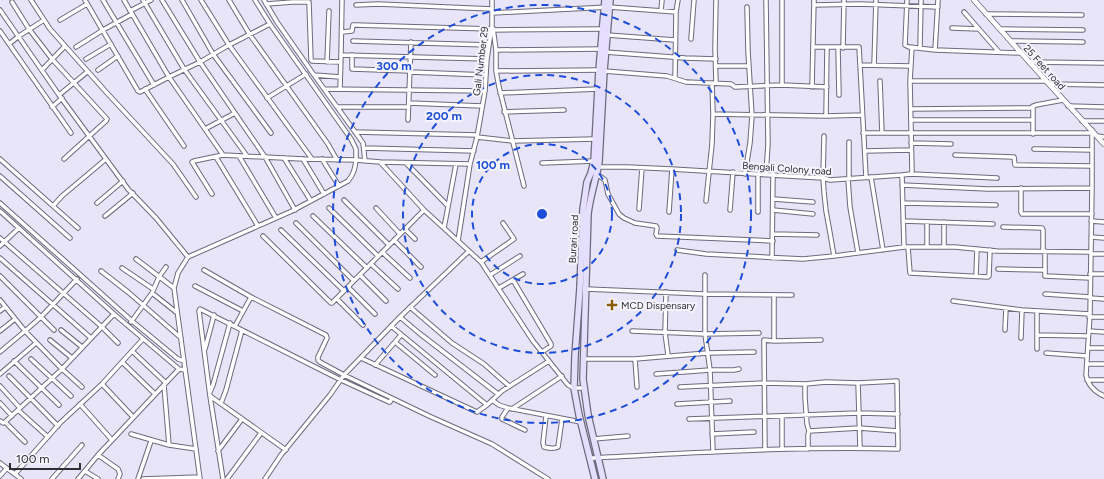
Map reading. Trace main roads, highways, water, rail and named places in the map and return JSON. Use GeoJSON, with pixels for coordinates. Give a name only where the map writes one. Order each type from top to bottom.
{"type":"FeatureCollection","features":[{"type":"Feature","properties":{"kind":"main road","name":"Burari road"},"geometry":{"type":"LineString","coordinates":[[603,50],[607,34],[607,7],[605,0]]}},
{"type":"Feature","properties":{"kind":"main road","name":"Burari road"},"geometry":{"type":"LineString","coordinates":[[595,479],[574,388],[574,355],[580,288],[583,209],[587,182],[594,161],[598,89],[603,50],[603,29],[607,7],[610,0]]}},
{"type":"Feature","properties":{"kind":"main road","name":"Burari road"},"geometry":{"type":"LineString","coordinates":[[601,70],[598,167],[591,193],[588,214],[583,379],[603,479]]}},
{"type":"Feature","properties":{"kind":"main road"},"geometry":{"type":"LineString","coordinates":[[578,317],[585,317]]}},
{"type":"Feature","properties":{"kind":"place","name":"MCD Dispensary"},"geometry":{"type":"Point","coordinates":[612,305]}}]}
